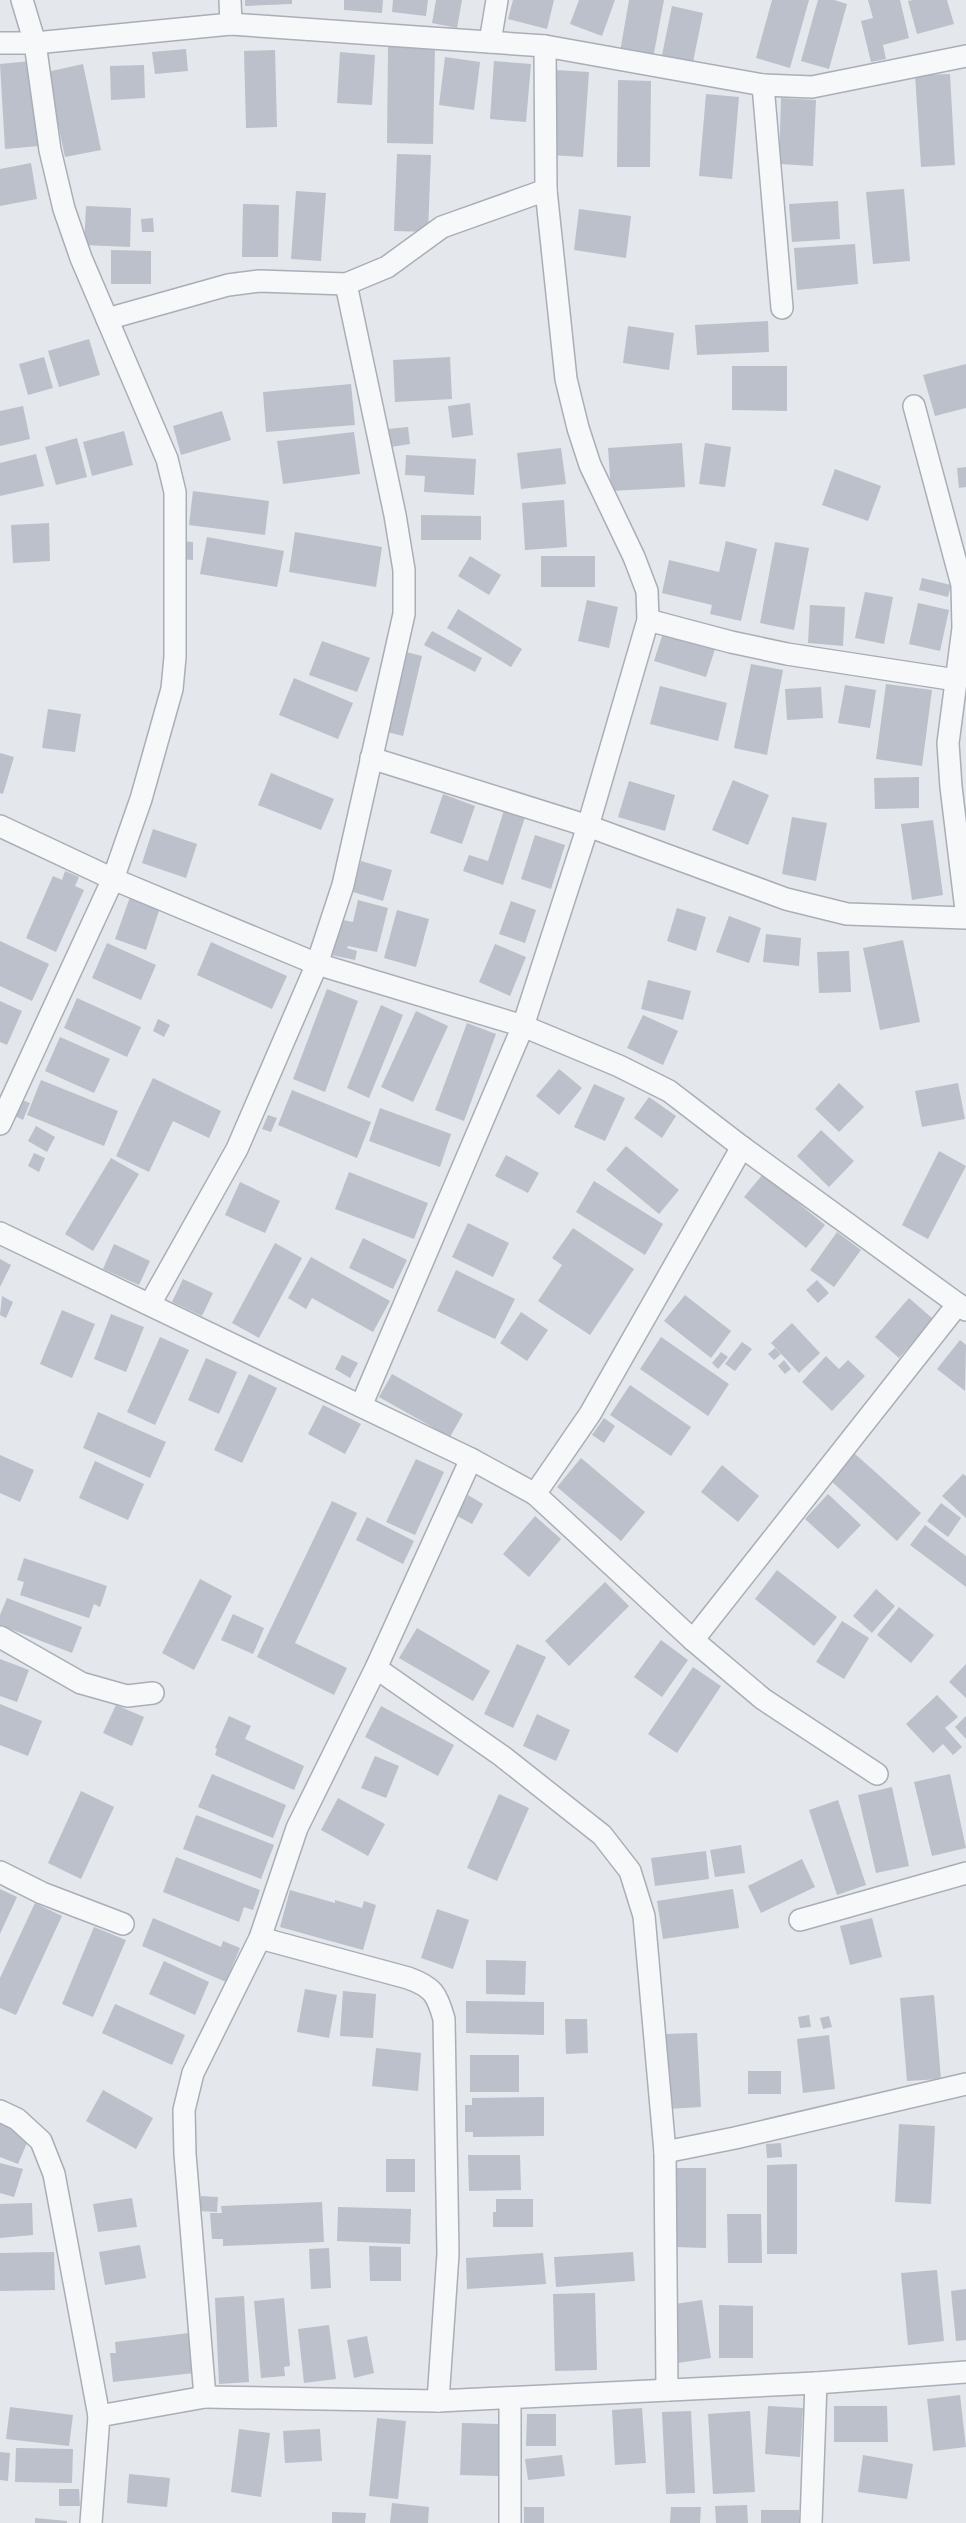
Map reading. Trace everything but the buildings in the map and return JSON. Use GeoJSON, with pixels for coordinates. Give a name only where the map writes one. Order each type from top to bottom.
{"type":"FeatureCollection","features":[{"type":"Feature","properties":{"kind":"street"},"geometry":{"type":"LineString","coordinates":[[0,1124],[113,880],[141,799],[172,689],[175,657],[175,492],[167,459],[107,319],[64,209],[50,150],[35,43],[22,0]]}},
{"type":"Feature","properties":{"kind":"street"},"geometry":{"type":"LineString","coordinates":[[230,0],[231,24]]}},
{"type":"Feature","properties":{"kind":"street"},"geometry":{"type":"LineString","coordinates":[[490,42],[497,0]]}},
{"type":"Feature","properties":{"kind":"street"},"geometry":{"type":"LineString","coordinates":[[0,43],[35,43],[231,24],[545,46],[764,85],[812,87],[966,56]]}},
{"type":"Feature","properties":{"kind":"street"},"geometry":{"type":"LineString","coordinates":[[361,1406],[523,1026],[588,826],[648,620],[647,591],[634,557],[590,465],[578,428],[566,379],[546,190],[545,46]]}},
{"type":"Feature","properties":{"kind":"street"},"geometry":{"type":"LineString","coordinates":[[764,85],[782,308]]}},
{"type":"Feature","properties":{"kind":"street"},"geometry":{"type":"LineString","coordinates":[[107,319],[228,285],[259,281],[346,284],[387,267],[442,227],[546,190]]}},
{"type":"Feature","properties":{"kind":"street"},"geometry":{"type":"LineString","coordinates":[[150,1304],[237,1149],[317,964],[343,885],[404,614],[404,570],[395,515],[346,284]]}},
{"type":"Feature","properties":{"kind":"street"},"geometry":{"type":"LineString","coordinates":[[914,406],[962,585],[963,628],[948,742],[951,787],[966,910]]}},
{"type":"Feature","properties":{"kind":"street"},"geometry":{"type":"LineString","coordinates":[[648,620],[731,642],[787,654],[956,680]]}},
{"type":"Feature","properties":{"kind":"street"},"geometry":{"type":"LineString","coordinates":[[371,758],[588,826],[786,899],[847,914],[966,918]]}},
{"type":"Feature","properties":{"kind":"street"},"geometry":{"type":"LineString","coordinates":[[0,826],[113,880],[317,964],[523,1026],[619,1066],[669,1091],[742,1147],[962,1307],[693,1640]]}},
{"type":"Feature","properties":{"kind":"street"},"geometry":{"type":"LineString","coordinates":[[535,1494],[590,1414],[742,1147]]}},
{"type":"Feature","properties":{"kind":"street"},"geometry":{"type":"LineString","coordinates":[[0,1233],[471,1459],[535,1494],[693,1640],[763,1699],[877,1774]]}},
{"type":"Feature","properties":{"kind":"street"},"geometry":{"type":"LineString","coordinates":[[205,2397],[185,2154],[184,2110],[193,2074],[260,1938],[296,1828],[376,1668],[471,1459]]}},
{"type":"Feature","properties":{"kind":"street"},"geometry":{"type":"LineString","coordinates":[[0,1637],[81,1683],[127,1696],[153,1693]]}},
{"type":"Feature","properties":{"kind":"street"},"geometry":{"type":"LineString","coordinates":[[376,1668],[502,1756],[602,1835],[630,1871],[644,1916],[665,2152],[667,2390]]}},
{"type":"Feature","properties":{"kind":"street"},"geometry":{"type":"LineString","coordinates":[[0,1872],[42,1893],[123,1924]]}},
{"type":"Feature","properties":{"kind":"street"},"geometry":{"type":"LineString","coordinates":[[800,1920],[966,1873]]}},
{"type":"Feature","properties":{"kind":"street"},"geometry":{"type":"LineString","coordinates":[[260,1938],[408,1978],[425,1984],[438,1998],[444,2019],[448,2254],[438,2401]]}},
{"type":"Feature","properties":{"kind":"street"},"geometry":{"type":"LineString","coordinates":[[665,2152],[752,2134],[966,2084]]}},
{"type":"Feature","properties":{"kind":"street"},"geometry":{"type":"LineString","coordinates":[[0,2110],[17,2119],[41,2141],[54,2174],[99,2416],[91,2523]]}},
{"type":"Feature","properties":{"kind":"street"},"geometry":{"type":"LineString","coordinates":[[99,2416],[205,2397],[438,2401],[816,2383],[966,2372]]}},
{"type":"Feature","properties":{"kind":"street"},"geometry":{"type":"LineString","coordinates":[[811,2523],[816,2383]]}},
{"type":"Feature","properties":{"kind":"street"},"geometry":{"type":"LineString","coordinates":[[510,2398],[510,2523]]}}]}
